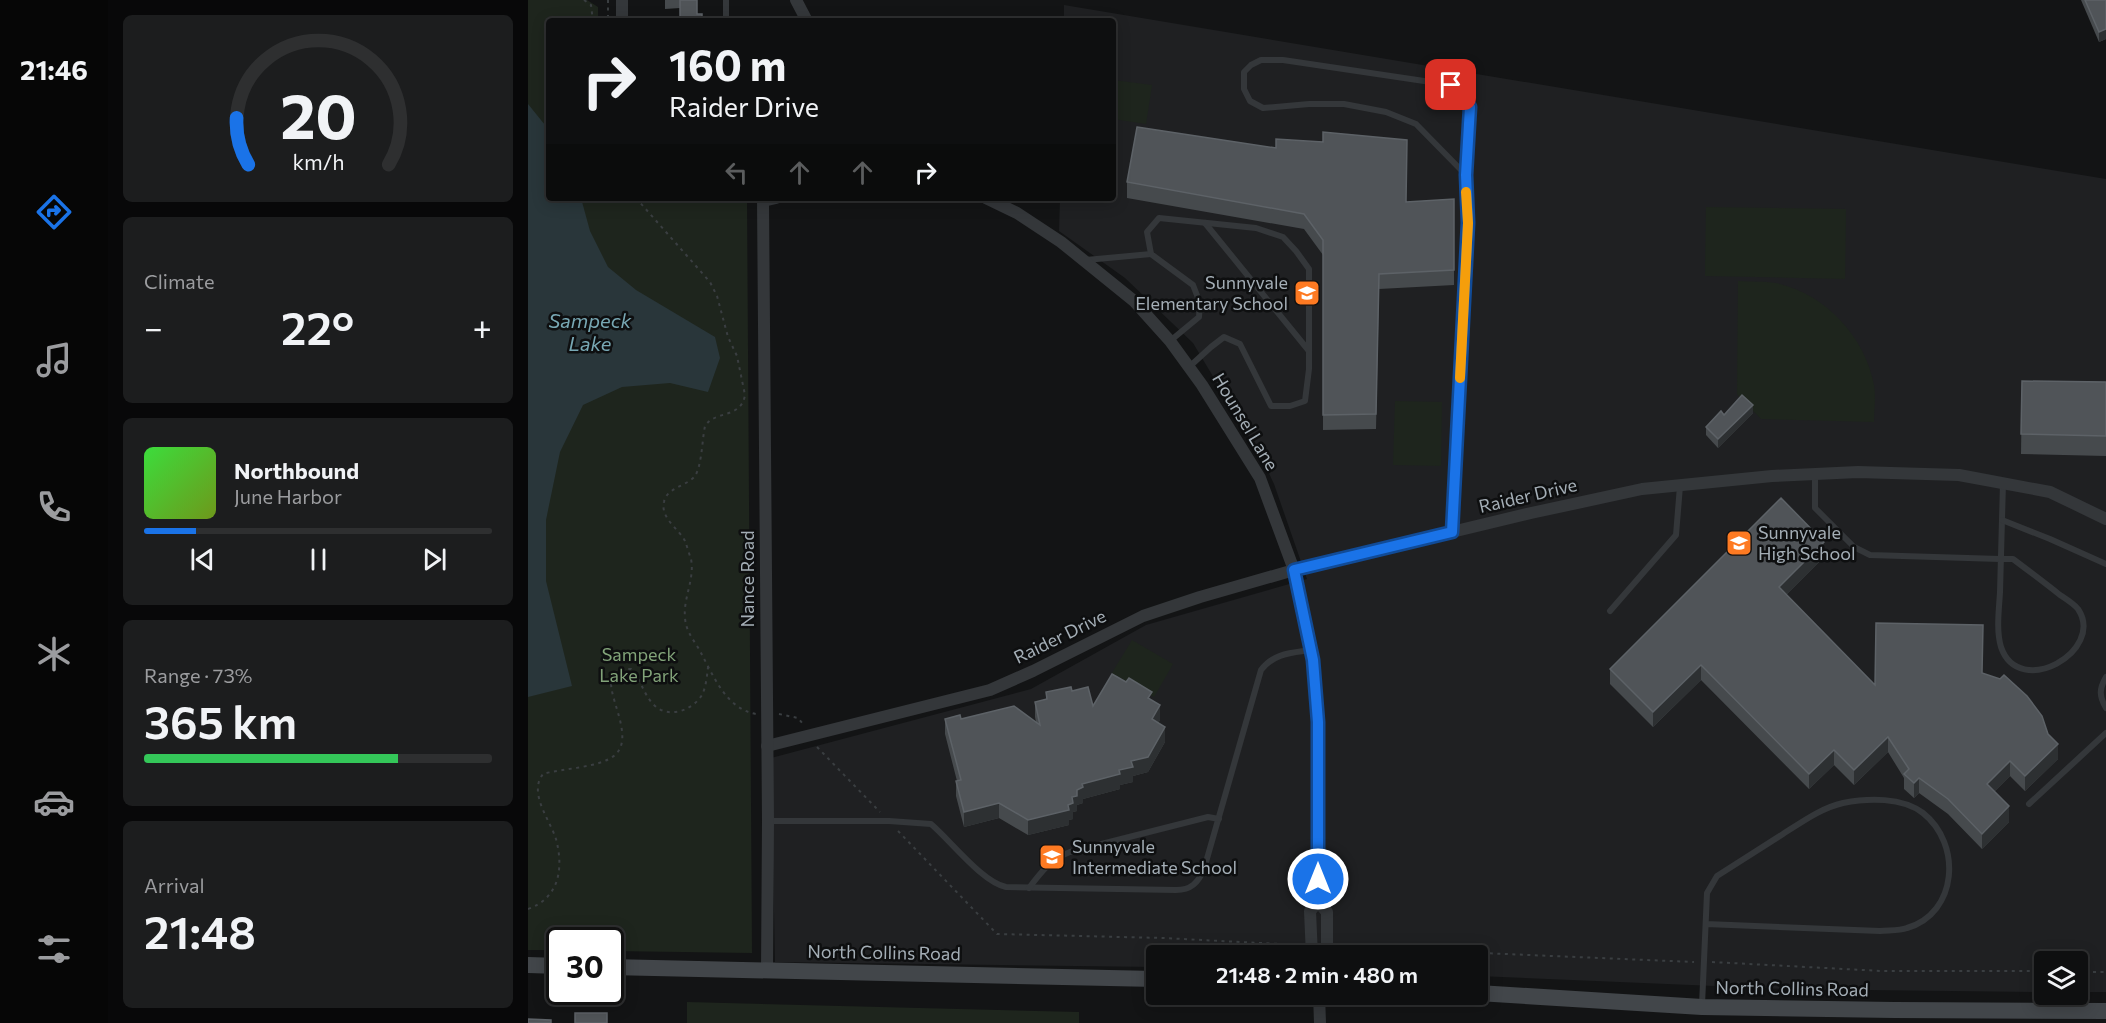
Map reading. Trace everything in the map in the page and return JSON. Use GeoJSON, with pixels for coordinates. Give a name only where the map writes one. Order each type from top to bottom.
{"type":"FeatureCollection","features":[{"type":"Feature","properties":{"kind":"street"},"geometry":{"type":"LineString","coordinates":[[622,0],[622,18]]}},
{"type":"Feature","properties":{"kind":"street"},"geometry":{"type":"LineString","coordinates":[[796,0],[805,18]]}},
{"type":"Feature","properties":{"kind":"street","name":"Nance Road"},"geometry":{"type":"LineString","coordinates":[[763,201],[767,970]]}},
{"type":"Feature","properties":{"kind":"street","name":"Hounsel Lane"},"geometry":{"type":"LineString","coordinates":[[992,201],[1017,213],[1086,260],[1134,301],[1170,341],[1189,367],[1260,478],[1294,570],[1311,650],[1318,722],[1318,902],[1310,911],[1311,945]]}},
{"type":"Feature","properties":{"kind":"street","name":"Raider Drive"},"geometry":{"type":"LineString","coordinates":[[767,746],[990,690],[1034,671],[1143,616],[1294,570],[1642,489],[1772,476],[1858,472],[1959,475],[2050,492],[2106,519]]}},
{"type":"Feature","properties":{"kind":"street","name":"Hounsel Lane"},"geometry":{"type":"LineString","coordinates":[[1318,902],[1327,912],[1327,945]]}},
{"type":"Feature","properties":{"kind":"street"},"geometry":{"type":"LineString","coordinates":[[528,965],[546,966]]}},
{"type":"Feature","properties":{"kind":"street","name":"North Collins Road"},"geometry":{"type":"LineString","coordinates":[[624,967],[1146,979]]}},
{"type":"Feature","properties":{"kind":"street","name":"North Collins Road"},"geometry":{"type":"LineString","coordinates":[[1488,994],[1702,1006],[2106,1011]]}},
{"type":"Feature","properties":{"kind":"street"},"geometry":{"type":"LineString","coordinates":[[1319,1005],[1320,1023]]}},
{"type":"Feature","properties":{"kind":"lane"},"geometry":{"type":"LineString","coordinates":[[726,0],[726,18]]}},
{"type":"Feature","properties":{"kind":"lane"},"geometry":{"type":"LineString","coordinates":[[1452,532],[1468,223],[1466,175],[1470,107],[1460,92],[1451,85],[1284,60],[1261,60],[1244,72],[1244,89],[1250,101],[1263,108],[1344,104],[1386,112],[1416,124],[1466,175]]}},
{"type":"Feature","properties":{"kind":"lane"},"geometry":{"type":"LineString","coordinates":[[1151,254],[1147,232],[1159,218],[1256,228],[1284,237],[1310,269],[1310,369],[1305,401],[1290,406],[1271,406],[1240,344],[1224,337],[1189,367]]}},
{"type":"Feature","properties":{"kind":"lane"},"geometry":{"type":"LineString","coordinates":[[1205,223],[1310,351]]}},
{"type":"Feature","properties":{"kind":"lane"},"geometry":{"type":"LineString","coordinates":[[1086,260],[1151,254],[1193,285],[1200,303],[1199,317],[1170,341]]}},
{"type":"Feature","properties":{"kind":"lane"},"geometry":{"type":"LineString","coordinates":[[1815,474],[1815,508],[1854,547],[1870,555],[2000,559],[2013,559],[2078,609],[2085,624],[2082,643],[2076,653],[2050,668],[2034,671],[2018,666],[2007,658],[2001,647],[1999,632],[2000,559],[2003,483]]}},
{"type":"Feature","properties":{"kind":"lane"},"geometry":{"type":"LineString","coordinates":[[1610,611],[1676,535],[1680,486]]}},
{"type":"Feature","properties":{"kind":"lane"},"geometry":{"type":"LineString","coordinates":[[2002,520],[2050,538],[2106,564]]}},
{"type":"Feature","properties":{"kind":"lane"},"geometry":{"type":"LineString","coordinates":[[768,821],[889,821],[931,824],[996,885],[1029,888],[1176,890],[1189,888],[1195,885],[1204,869],[1261,670],[1267,663],[1281,655],[1311,650]]}},
{"type":"Feature","properties":{"kind":"lane"},"geometry":{"type":"LineString","coordinates":[[2106,677],[2099,688],[2101,700],[2106,708]]}},
{"type":"Feature","properties":{"kind":"lane"},"geometry":{"type":"LineString","coordinates":[[2029,804],[2106,733]]}},
{"type":"Feature","properties":{"kind":"lane"},"geometry":{"type":"LineString","coordinates":[[1702,1006],[1707,893],[1717,876],[1818,812],[1843,803],[1871,799],[1899,802],[1922,812],[1940,831],[1949,854],[1949,881],[1941,904],[1922,920],[1907,928],[1880,932],[1706,924]]}},
{"type":"Feature","properties":{"kind":"lane"},"geometry":{"type":"LineString","coordinates":[[1029,888],[1044,868],[1061,855],[1208,817],[1219,819]]}},
{"type":"Feature","properties":{"kind":"path"},"geometry":{"type":"LineString","coordinates":[[584,0],[591,5],[593,18]]}},
{"type":"Feature","properties":{"kind":"path"},"geometry":{"type":"LineString","coordinates":[[608,0],[608,18]]}},
{"type":"Feature","properties":{"kind":"path"},"geometry":{"type":"LineString","coordinates":[[639,201],[710,282],[717,296],[728,337],[736,356],[745,396],[740,408],[708,421],[695,476],[671,492],[664,502],[667,517],[685,541],[691,560],[692,576],[685,607],[689,636],[716,682],[731,701],[745,712],[786,714],[798,718],[815,745],[997,934],[1163,938],[1243,945]]}},
{"type":"Feature","properties":{"kind":"path"},"geometry":{"type":"LineString","coordinates":[[528,909],[547,900],[558,878],[556,840],[538,798],[538,780],[543,774],[600,762],[617,753],[624,734],[610,686],[611,678],[616,672],[631,669],[638,676],[655,707],[679,712],[692,706],[702,694],[708,667]]}},
{"type":"Feature","properties":{"kind":"path"},"geometry":{"type":"LineString","coordinates":[[1488,956],[1704,962],[1882,971],[2034,972]]}},
{"type":"Feature","properties":{"kind":"path"},"geometry":{"type":"LineString","coordinates":[[2088,972],[2106,972]]}},
{"type":"Feature","properties":{"kind":"shaded area","name":"Sunnyvale High School"},"geometry":{"type":"Polygon","coordinates":[[[1064,5],[2106,179],[2106,992],[2088,992],[2088,951],[2034,951],[2034,992],[1783,989],[1488,976],[1488,945],[1146,945],[1146,967],[775,962],[771,758],[1031,689],[1146,625],[1307,579],[1274,484],[1260,455],[1193,343],[1125,278],[1059,231],[1060,201],[1116,201],[1116,18],[1064,18],[1064,5]]]}},
{"type":"Feature","properties":{"kind":"green space","name":"Sampeck Lake Park"},"geometry":{"type":"Polygon","coordinates":[[[528,0],[587,0],[598,7],[598,18],[546,18],[546,201],[747,201],[752,953],[624,951],[624,927],[546,927],[546,950],[528,950],[528,0]]]}},
{"type":"Feature","properties":{"kind":"green space"},"geometry":{"type":"Polygon","coordinates":[[[1116,80],[1152,85],[1146,124],[1116,119],[1116,80]]]}},
{"type":"Feature","properties":{"kind":"green space"},"geometry":{"type":"Polygon","coordinates":[[[1706,207],[1846,209],[1845,279],[1705,276],[1706,207]]]}},
{"type":"Feature","properties":{"kind":"green space"},"geometry":{"type":"Polygon","coordinates":[[[1738,281],[1771,282],[1794,288],[1810,296],[1840,319],[1862,350],[1869,367],[1875,390],[1874,422],[1761,419],[1737,394],[1738,281]]]}},
{"type":"Feature","properties":{"kind":"green space"},"geometry":{"type":"Polygon","coordinates":[[[1395,401],[1442,402],[1441,466],[1393,465],[1395,401]]]}},
{"type":"Feature","properties":{"kind":"green space"},"geometry":{"type":"Polygon","coordinates":[[[1132,640],[1173,664],[1154,697],[1112,673],[1132,640]]]}},
{"type":"Feature","properties":{"kind":"green space"},"geometry":{"type":"Polygon","coordinates":[[[687,1002],[1079,1012],[1079,1023],[687,1023],[687,1002]]]}},
{"type":"Feature","properties":{"kind":"water","name":"Sampeck Lake"},"geometry":{"type":"Polygon","coordinates":[[[528,104],[546,126],[546,201],[582,201],[590,231],[608,267],[636,290],[715,337],[720,358],[708,392],[670,383],[622,387],[583,405],[560,452],[546,520],[546,581],[572,686],[528,697],[528,104]]]}},
{"type":"Feature","properties":{"kind":"building"},"geometry":{"type":"Polygon","coordinates":[[[680,0],[697,0],[697,14],[702,14],[702,18],[680,18],[680,0]]]}},
{"type":"Feature","properties":{"kind":"building"},"geometry":{"type":"Polygon","coordinates":[[[2085,0],[2106,0],[2106,29],[2099,32],[2085,0]]]}},
{"type":"Feature","properties":{"kind":"building"},"geometry":{"type":"Polygon","coordinates":[[[1137,127],[1276,148],[1276,139],[1323,142],[1323,132],[1407,140],[1406,202],[1454,199],[1454,270],[1379,274],[1376,414],[1323,415],[1323,240],[1304,214],[1127,182],[1137,127]]]}},
{"type":"Feature","properties":{"kind":"building"},"geometry":{"type":"Polygon","coordinates":[[[2022,381],[2106,382],[2106,436],[2021,434],[2022,381]]]}},
{"type":"Feature","properties":{"kind":"building"},"geometry":{"type":"Polygon","coordinates":[[[1742,395],[1753,405],[1718,439],[1706,427],[1721,411],[1724,415],[1742,395]]]}},
{"type":"Feature","properties":{"kind":"building"},"geometry":{"type":"Polygon","coordinates":[[[1781,498],[1824,542],[1779,587],[1875,685],[1876,623],[1983,625],[1982,673],[2000,679],[2004,675],[2027,696],[2042,716],[2048,734],[2058,744],[2025,776],[2010,761],[1987,784],[2009,806],[1982,834],[1948,799],[1919,778],[1914,783],[1904,774],[1909,769],[1888,737],[1854,770],[1834,750],[1809,774],[1701,665],[1653,712],[1610,669],[1781,498]]]}},
{"type":"Feature","properties":{"kind":"building"},"geometry":{"type":"Polygon","coordinates":[[[1112,674],[1126,682],[1129,678],[1152,692],[1148,698],[1160,705],[1152,719],[1165,727],[1148,757],[1131,761],[1133,767],[1119,770],[1120,774],[1082,784],[1083,787],[1077,790],[1077,796],[1072,797],[1073,803],[1068,805],[1069,810],[1028,820],[999,803],[964,812],[956,781],[961,780],[945,719],[960,715],[961,719],[1014,706],[1040,725],[1035,702],[1047,699],[1046,692],[1071,687],[1072,691],[1088,687],[1093,706],[1112,674]]]}},
{"type":"Feature","properties":{"kind":"building"},"geometry":{"type":"Polygon","coordinates":[[[575,1013],[607,1013],[607,1023],[575,1023],[575,1013]]]}},
{"type":"Feature","properties":{"kind":"building"},"geometry":{"type":"Polygon","coordinates":[[[528,1019],[551,1020],[551,1023],[528,1023],[528,1019]]]}},
{"type":"Feature","properties":{"kind":"slow traffic"},"geometry":{"type":"LineString","coordinates":[[1460,378],[1468,223],[1466,192]]}},
{"type":"Feature","properties":{"kind":"place","name":"Sunnyvale Elementary School"},"geometry":{"type":"Point","coordinates":[1307,293]}},
{"type":"Feature","properties":{"kind":"place","name":"Sunnyvale High School"},"geometry":{"type":"Point","coordinates":[1739,543]}},
{"type":"Feature","properties":{"kind":"place","name":"Sunnyvale Intermediate School"},"geometry":{"type":"Point","coordinates":[1052,857]}},
{"type":"Feature","properties":{"kind":"route"},"geometry":{"type":"LineString","coordinates":[[1318,879],[1318,722],[1313,660],[1294,570],[1452,532],[1468,223],[1466,175],[1470,107],[1460,92],[1451,85]]}}]}
